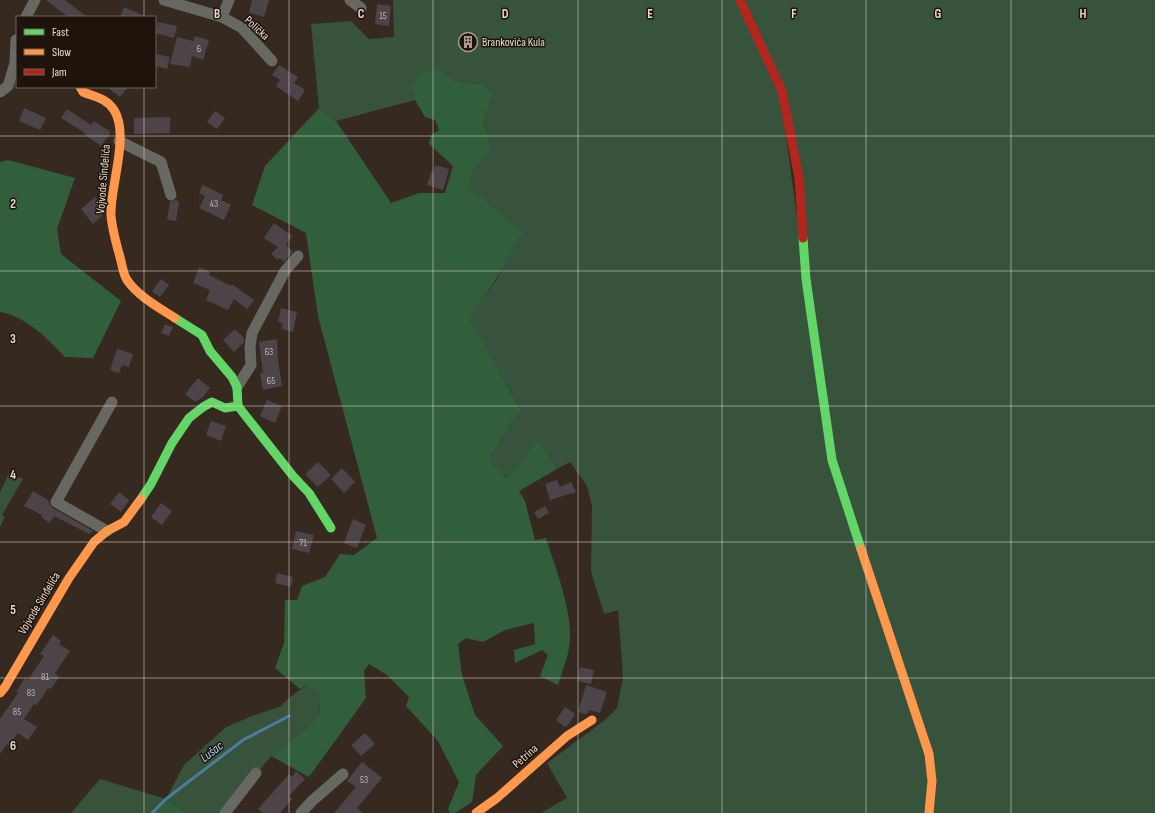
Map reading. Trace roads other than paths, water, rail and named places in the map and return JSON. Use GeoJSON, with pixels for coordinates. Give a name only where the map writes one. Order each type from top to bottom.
{"type":"FeatureCollection","features":[{"type":"Feature","properties":{"kind":"street"},"geometry":{"type":"LineString","coordinates":[[27,16],[35,0]]}},
{"type":"Feature","properties":{"kind":"street","name":"Polička"},"geometry":{"type":"LineString","coordinates":[[164,0],[222,17],[242,28],[272,61]]}},
{"type":"Feature","properties":{"kind":"street"},"geometry":{"type":"LineString","coordinates":[[222,17],[229,0]]}},
{"type":"Feature","properties":{"kind":"street"},"geometry":{"type":"LineString","coordinates":[[350,0],[361,8]]}},
{"type":"Feature","properties":{"kind":"street"},"geometry":{"type":"LineString","coordinates":[[740,0],[782,91],[799,178],[806,279],[832,460],[929,754],[932,781],[929,813]]}},
{"type":"Feature","properties":{"kind":"street"},"geometry":{"type":"LineString","coordinates":[[0,92],[8,86],[15,63],[16,51]]}},
{"type":"Feature","properties":{"kind":"street","name":"Vojvode Sinđelića"},"geometry":{"type":"LineString","coordinates":[[0,693],[5,687],[69,578],[94,542],[107,531],[124,522],[135,509],[151,484],[172,443],[188,418],[212,402],[225,408],[238,406],[237,388],[232,377],[210,351],[202,335],[139,293],[126,279],[113,233],[111,214],[120,125],[114,110],[106,101],[97,96],[83,92],[81,88]]}},
{"type":"Feature","properties":{"kind":"street"},"geometry":{"type":"LineString","coordinates":[[119,141],[161,162],[171,195]]}},
{"type":"Feature","properties":{"kind":"street"},"geometry":{"type":"LineString","coordinates":[[237,388],[251,365],[250,346],[252,333],[285,271],[298,256]]}},
{"type":"Feature","properties":{"kind":"street"},"geometry":{"type":"LineString","coordinates":[[107,531],[56,502],[112,402]]}},
{"type":"Feature","properties":{"kind":"street"},"geometry":{"type":"LineString","coordinates":[[238,406],[293,476],[309,493],[331,528]]}},
{"type":"Feature","properties":{"kind":"street","name":"Petrina"},"geometry":{"type":"LineString","coordinates":[[476,813],[497,798],[567,736],[592,720]]}},
{"type":"Feature","properties":{"kind":"street"},"geometry":{"type":"LineString","coordinates":[[225,813],[256,773]]}},
{"type":"Feature","properties":{"kind":"street"},"geometry":{"type":"LineString","coordinates":[[301,813],[312,801],[343,774]]}},
{"type":"Feature","properties":{"kind":"waterway","name":"Lušac"},"geometry":{"type":"LineString","coordinates":[[152,813],[166,799],[243,740],[289,716]]}},
{"type":"Feature","properties":{"kind":"place","name":"Brankovića Kula"},"geometry":{"type":"Point","coordinates":[468,42]}}]}
